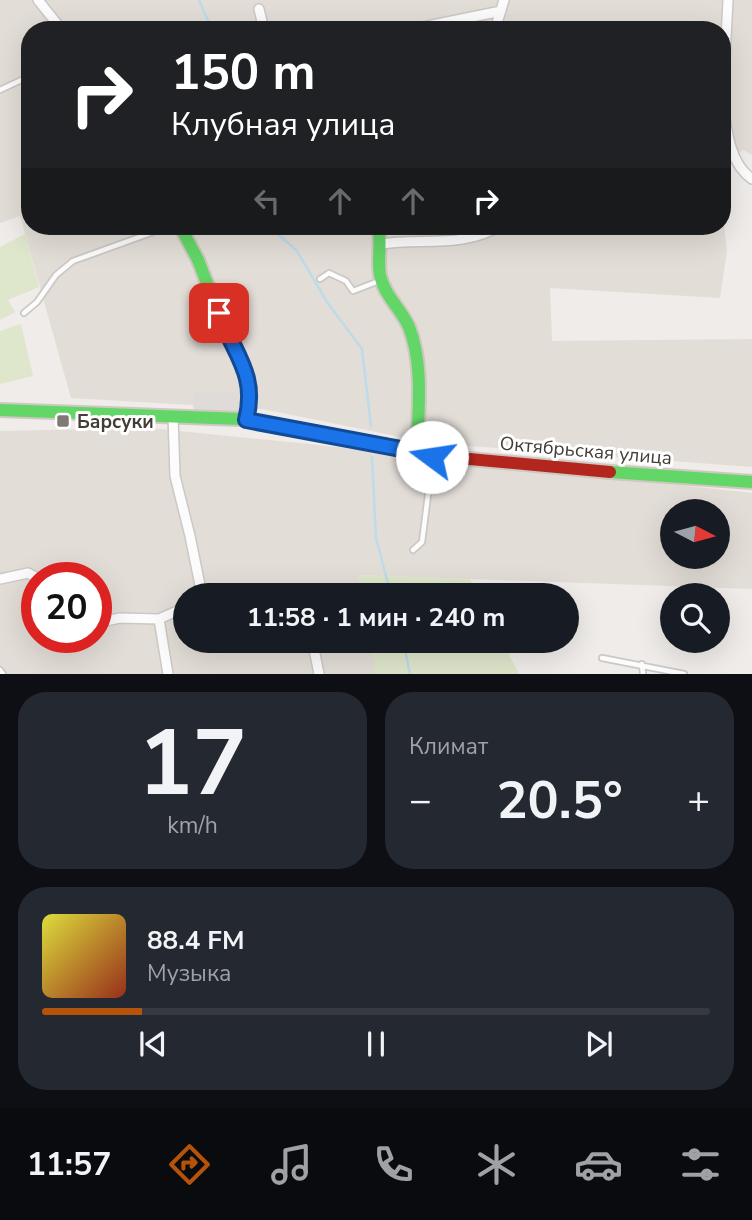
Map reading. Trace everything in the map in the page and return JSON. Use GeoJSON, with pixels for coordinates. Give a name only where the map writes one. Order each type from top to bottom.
{"type":"FeatureCollection","features":[{"type":"Feature","properties":{"kind":"main road"},"geometry":{"type":"LineString","coordinates":[[184,235],[225,310],[248,377],[250,389],[246,420]]}},
{"type":"Feature","properties":{"kind":"main road"},"geometry":{"type":"LineString","coordinates":[[380,235],[382,244],[379,262],[382,280],[410,330],[420,414],[417,452]]}},
{"type":"Feature","properties":{"kind":"main road","name":"Октябрьская улица"},"geometry":{"type":"LineString","coordinates":[[0,410],[246,420],[433,455],[533,466],[752,482]]}},
{"type":"Feature","properties":{"kind":"street"},"geometry":{"type":"LineString","coordinates":[[38,0],[55,21]]}},
{"type":"Feature","properties":{"kind":"street"},"geometry":{"type":"LineString","coordinates":[[498,21],[504,0]]}},
{"type":"Feature","properties":{"kind":"street"},"geometry":{"type":"LineString","coordinates":[[727,21],[728,0]]}},
{"type":"Feature","properties":{"kind":"street"},"geometry":{"type":"LineString","coordinates":[[259,9],[262,21]]}},
{"type":"Feature","properties":{"kind":"street"},"geometry":{"type":"LineString","coordinates":[[452,21],[501,11]]}},
{"type":"Feature","properties":{"kind":"street"},"geometry":{"type":"LineString","coordinates":[[731,158],[752,179]]}},
{"type":"Feature","properties":{"kind":"street"},"geometry":{"type":"LineString","coordinates":[[382,244],[457,240],[479,235]]}},
{"type":"Feature","properties":{"kind":"street"},"geometry":{"type":"LineString","coordinates":[[173,416],[175,476],[200,583]]}},
{"type":"Feature","properties":{"kind":"street"},"geometry":{"type":"LineString","coordinates":[[0,579],[21,574]]}},
{"type":"Feature","properties":{"kind":"street"},"geometry":{"type":"LineString","coordinates":[[112,620],[159,619],[173,613]]}},
{"type":"Feature","properties":{"kind":"street"},"geometry":{"type":"LineString","coordinates":[[159,619],[168,674]]}},
{"type":"Feature","properties":{"kind":"street"},"geometry":{"type":"LineString","coordinates":[[315,653],[318,674]]}},
{"type":"Feature","properties":{"kind":"lane"},"geometry":{"type":"LineString","coordinates":[[0,90],[21,80]]}},
{"type":"Feature","properties":{"kind":"lane"},"geometry":{"type":"LineString","coordinates":[[24,313],[37,302],[56,275],[74,261],[145,235]]}},
{"type":"Feature","properties":{"kind":"lane"},"geometry":{"type":"LineString","coordinates":[[320,279],[329,273],[346,281],[353,291],[382,280]]}},
{"type":"Feature","properties":{"kind":"lane"},"geometry":{"type":"LineString","coordinates":[[413,550],[422,542],[433,455]]}},
{"type":"Feature","properties":{"kind":"lane"},"geometry":{"type":"LineString","coordinates":[[602,658],[684,674]]}},
{"type":"Feature","properties":{"kind":"lane"},"geometry":{"type":"LineString","coordinates":[[642,664],[643,674]]}},
{"type":"Feature","properties":{"kind":"shaded area"},"geometry":{"type":"Polygon","coordinates":[[[0,0],[752,0],[752,155],[743,150],[731,159],[731,21],[21,21],[21,220],[20,216],[0,223],[0,0]]]}},
{"type":"Feature","properties":{"kind":"shaded area"},"geometry":{"type":"Polygon","coordinates":[[[25,235],[725,235],[727,251],[720,298],[550,288],[552,341],[752,339],[752,467],[431,443],[262,409],[71,398],[25,235]]]}},
{"type":"Feature","properties":{"kind":"shaded area"},"geometry":{"type":"Polygon","coordinates":[[[194,392],[244,393],[241,419],[193,417],[194,392]]]}},
{"type":"Feature","properties":{"kind":"shaded area"},"geometry":{"type":"Polygon","coordinates":[[[149,428],[752,493],[752,589],[730,588],[730,583],[660,583],[660,586],[358,575],[359,583],[173,583],[173,653],[372,653],[376,674],[0,674],[0,431],[149,428]]]}},
{"type":"Feature","properties":{"kind":"green space"},"geometry":{"type":"Polygon","coordinates":[[[25,235],[39,287],[8,300],[15,312],[0,320],[0,247],[25,235]]]}},
{"type":"Feature","properties":{"kind":"green space"},"geometry":{"type":"Polygon","coordinates":[[[21,324],[33,376],[0,384],[0,331],[21,324]]]}},
{"type":"Feature","properties":{"kind":"green space"},"geometry":{"type":"Polygon","coordinates":[[[358,575],[470,579],[472,583],[359,583],[358,575]]]}},
{"type":"Feature","properties":{"kind":"green space"},"geometry":{"type":"Polygon","coordinates":[[[372,653],[508,653],[519,674],[376,674],[372,653]]]}},
{"type":"Feature","properties":{"kind":"waterway"},"geometry":{"type":"LineString","coordinates":[[199,0],[208,21]]}},
{"type":"Feature","properties":{"kind":"waterway"},"geometry":{"type":"LineString","coordinates":[[279,235],[297,251],[327,302],[362,349],[371,426]]}},
{"type":"Feature","properties":{"kind":"waterway"},"geometry":{"type":"LineString","coordinates":[[372,457],[376,538],[388,583]]}},
{"type":"Feature","properties":{"kind":"waterway"},"geometry":{"type":"LineString","coordinates":[[406,653],[410,674]]}},
{"type":"Feature","properties":{"kind":"traffic: fast"},"geometry":{"type":"LineString","coordinates":[[185,235],[248,377],[250,389],[246,420]]}},
{"type":"Feature","properties":{"kind":"traffic: fast"},"geometry":{"type":"LineString","coordinates":[[379,235],[379,269],[382,282],[409,327],[417,357],[417,452]]}},
{"type":"Feature","properties":{"kind":"traffic: fast"},"geometry":{"type":"LineString","coordinates":[[0,410],[241,419],[448,457]]}},
{"type":"Feature","properties":{"kind":"traffic: fast"},"geometry":{"type":"LineString","coordinates":[[610,472],[752,482]]}},
{"type":"Feature","properties":{"kind":"traffic: jam"},"geometry":{"type":"LineString","coordinates":[[448,457],[610,472]]}},
{"type":"Feature","properties":{"kind":"place","name":"Барсуки"},"geometry":{"type":"Point","coordinates":[63,421]}},
{"type":"Feature","properties":{"kind":"route"},"geometry":{"type":"LineString","coordinates":[[219,313],[248,377],[250,389],[246,420],[433,455],[432,457]]}}]}
